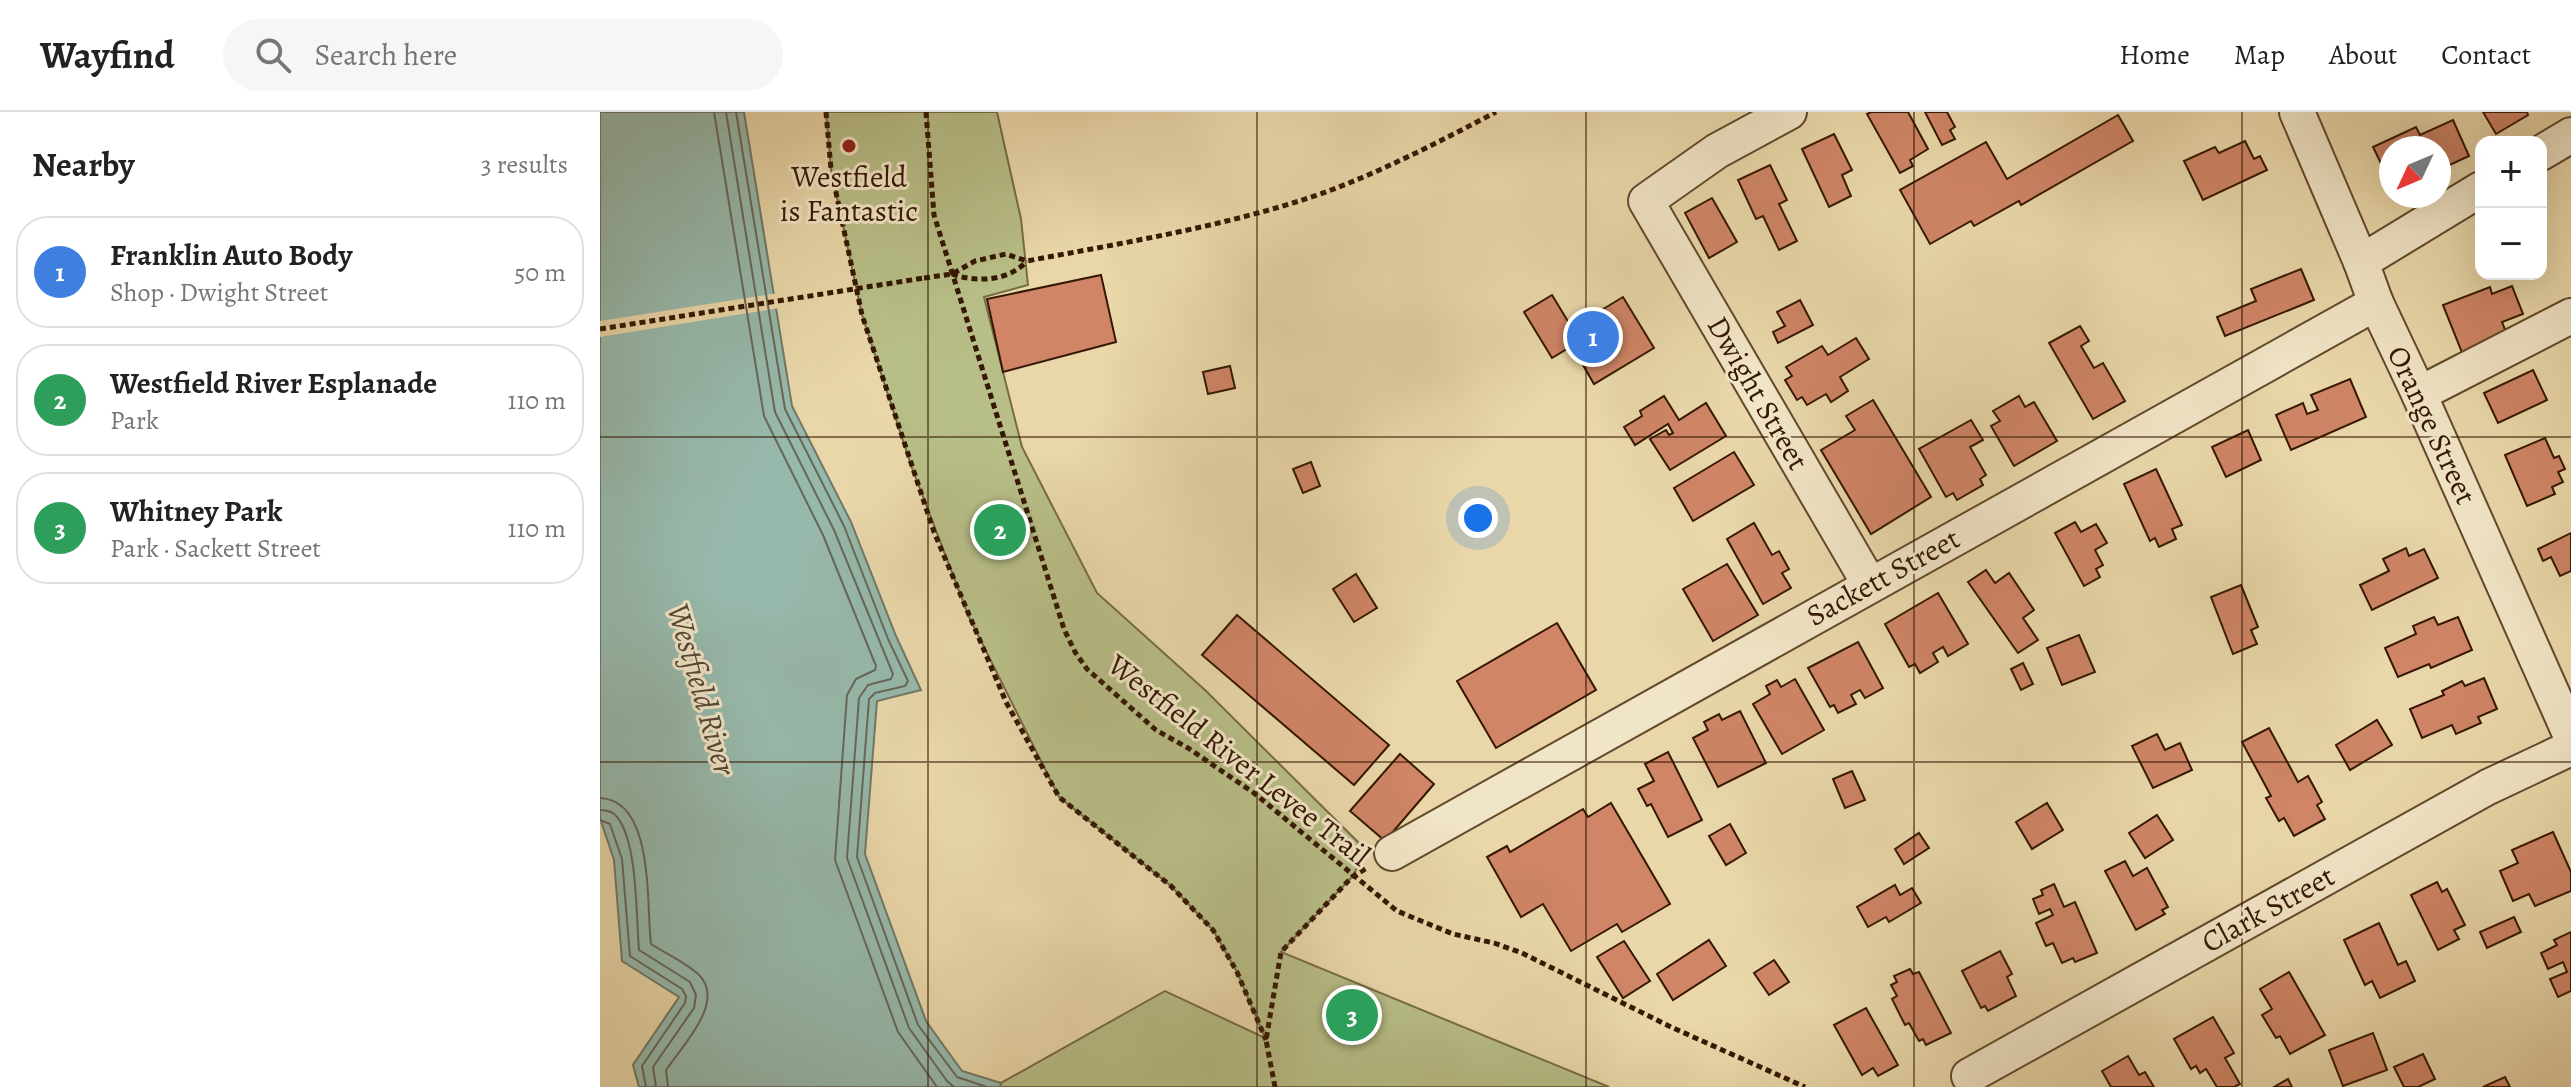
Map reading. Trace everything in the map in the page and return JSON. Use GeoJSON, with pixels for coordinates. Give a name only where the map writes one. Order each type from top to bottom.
{"type":"FeatureCollection","features":[{"type":"Feature","properties":{"kind":"street","name":"Dwight Street"},"geometry":{"type":"LineString","coordinates":[[1789,112],[1717,151],[1646,201],[1870,585]]}},
{"type":"Feature","properties":{"kind":"street","name":"Orange Street"},"geometry":{"type":"LineString","coordinates":[[2297,112],[2376,303],[2569,729]]}},
{"type":"Feature","properties":{"kind":"street"},"geometry":{"type":"LineString","coordinates":[[2547,149],[2571,135]]}},
{"type":"Feature","properties":{"kind":"street"},"geometry":{"type":"LineString","coordinates":[[2361,262],[2475,193]]}},
{"type":"Feature","properties":{"kind":"street","name":"Sackett Street"},"geometry":{"type":"LineString","coordinates":[[1392,853],[2376,303]]}},
{"type":"Feature","properties":{"kind":"street"},"geometry":{"type":"LineString","coordinates":[[2419,394],[2571,316]]}},
{"type":"Feature","properties":{"kind":"street","name":"Clark Street"},"geometry":{"type":"LineString","coordinates":[[1969,1076],[2488,787],[2569,729]]}},
{"type":"Feature","properties":{"kind":"path"},"geometry":{"type":"LineString","coordinates":[[826,112],[831,169],[862,315],[934,532],[1006,702],[1059,797],[1171,886],[1213,930],[1237,972],[1266,1040],[1275,1087]]}},
{"type":"Feature","properties":{"kind":"path","name":"Westfield River Levee Trail"},"geometry":{"type":"LineString","coordinates":[[926,112],[934,215],[952,274],[1064,629],[1075,652],[1104,685],[1156,730],[1254,793],[1352,877],[1397,911],[1453,934],[1522,953],[1671,1027],[1805,1087]]}},
{"type":"Feature","properties":{"kind":"path"},"geometry":{"type":"LineString","coordinates":[[952,274],[975,261],[1006,254],[1027,261],[1181,231],[1297,202],[1390,163],[1496,112]]}},
{"type":"Feature","properties":{"kind":"path"},"geometry":{"type":"LineString","coordinates":[[600,329],[952,274],[979,280],[1014,274],[1027,261]]}},
{"type":"Feature","properties":{"kind":"path"},"geometry":{"type":"LineString","coordinates":[[1266,1040],[1281,952],[1352,877]]}},
{"type":"Feature","properties":{"kind":"green space"},"geometry":{"type":"Polygon","coordinates":[[[826,112],[997,112],[1021,219],[1028,285],[984,297],[1022,447],[1097,593],[1205,690],[1367,851],[1352,877],[1281,952],[1609,1087],[1000,1087],[1001,1083],[1165,991],[1265,1038],[1237,972],[1213,930],[1171,886],[1059,797],[969,617],[912,468],[862,315],[831,169],[826,112]]]}},
{"type":"Feature","properties":{"kind":"water","name":"Westfield River"},"geometry":{"type":"Polygon","coordinates":[[[600,112],[744,112],[792,406],[851,522],[921,690],[877,701],[865,854],[926,1021],[962,1071],[1001,1083],[1000,1087],[639,1087],[633,1065],[679,997],[622,961],[614,860],[600,818],[600,112]]]}},
{"type":"Feature","properties":{"kind":"pier"},"geometry":{"type":"Polygon","coordinates":[[[778,293],[780,308],[600,337],[600,321],[778,293]]]}},
{"type":"Feature","properties":{"kind":"building"},"geometry":{"type":"Polygon","coordinates":[[[1908,112],[1928,149],[1910,160],[1913,166],[1900,173],[1867,114],[1908,112]]]}},
{"type":"Feature","properties":{"kind":"building"},"geometry":{"type":"Polygon","coordinates":[[[1925,112],[1947,112],[1955,127],[1950,130],[1955,139],[1942,145],[1925,112]]]}},
{"type":"Feature","properties":{"kind":"building"},"geometry":{"type":"Polygon","coordinates":[[[2483,112],[2527,112],[2528,115],[2496,134],[2483,112]]]}},
{"type":"Feature","properties":{"kind":"building"},"geometry":{"type":"Polygon","coordinates":[[[2118,115],[2133,141],[2021,205],[2019,201],[1974,226],[1971,221],[1930,244],[1900,190],[1986,142],[2007,179],[2118,115]]]}},
{"type":"Feature","properties":{"kind":"building"},"geometry":{"type":"Polygon","coordinates":[[[2453,120],[2469,156],[2451,164],[2451,136],[2397,136],[2416,127],[2420,135],[2453,120]]]}},
{"type":"Feature","properties":{"kind":"building"},"geometry":{"type":"Polygon","coordinates":[[[1834,134],[1852,170],[1842,175],[1851,196],[1829,207],[1802,149],[1834,134]]]}},
{"type":"Feature","properties":{"kind":"building"},"geometry":{"type":"Polygon","coordinates":[[[2245,141],[2254,159],[2260,156],[2267,170],[2203,200],[2184,161],[2215,147],[2219,153],[2245,141]]]}},
{"type":"Feature","properties":{"kind":"building"},"geometry":{"type":"Polygon","coordinates":[[[2379,144],[2379,159],[2373,147],[2379,144]]]}},
{"type":"Feature","properties":{"kind":"building"},"geometry":{"type":"Polygon","coordinates":[[[1770,165],[1787,200],[1779,204],[1797,241],[1779,250],[1763,216],[1756,219],[1738,180],[1770,165]]]}},
{"type":"Feature","properties":{"kind":"building"},"geometry":{"type":"Polygon","coordinates":[[[1712,198],[1737,242],[1709,258],[1685,213],[1712,198]]]}},
{"type":"Feature","properties":{"kind":"building"},"geometry":{"type":"Polygon","coordinates":[[[2301,269],[2314,300],[2225,336],[2217,317],[2256,301],[2251,289],[2301,269]]]}},
{"type":"Feature","properties":{"kind":"building"},"geometry":{"type":"Polygon","coordinates":[[[1101,275],[1116,342],[1003,372],[987,299],[1101,275]]]}},
{"type":"Feature","properties":{"kind":"building"},"geometry":{"type":"Polygon","coordinates":[[[2512,286],[2523,314],[2502,322],[2508,337],[2463,355],[2443,305],[2490,287],[2492,294],[2512,286]]]}},
{"type":"Feature","properties":{"kind":"building"},"geometry":{"type":"Polygon","coordinates":[[[1552,295],[1572,328],[1623,297],[1654,348],[1594,384],[1572,346],[1552,358],[1524,312],[1552,295]]]}},
{"type":"Feature","properties":{"kind":"building"},"geometry":{"type":"Polygon","coordinates":[[[1800,300],[1813,325],[1778,343],[1773,332],[1785,326],[1777,312],[1800,300]]]}},
{"type":"Feature","properties":{"kind":"building"},"geometry":{"type":"Polygon","coordinates":[[[2080,326],[2089,341],[2081,346],[2094,368],[2103,363],[2125,401],[2093,419],[2049,343],[2080,326]]]}},
{"type":"Feature","properties":{"kind":"building"},"geometry":{"type":"Polygon","coordinates":[[[1856,338],[1869,359],[1840,377],[1848,391],[1831,402],[1826,394],[1807,405],[1802,397],[1797,400],[1785,380],[1792,376],[1786,367],[1822,346],[1828,355],[1856,338]]]}},
{"type":"Feature","properties":{"kind":"building"},"geometry":{"type":"Polygon","coordinates":[[[1230,366],[1235,388],[1208,394],[1203,372],[1230,366]]]}},
{"type":"Feature","properties":{"kind":"building"},"geometry":{"type":"Polygon","coordinates":[[[2533,370],[2547,400],[2498,423],[2484,393],[2533,370]]]}},
{"type":"Feature","properties":{"kind":"building"},"geometry":{"type":"Polygon","coordinates":[[[2350,379],[2366,417],[2291,450],[2276,415],[2303,403],[2307,414],[2318,410],[2311,395],[2350,379]]]}},
{"type":"Feature","properties":{"kind":"building"},"geometry":{"type":"Polygon","coordinates":[[[1664,396],[1679,420],[1706,403],[1726,436],[1670,470],[1650,439],[1666,430],[1669,435],[1673,433],[1668,424],[1635,445],[1624,427],[1642,416],[1640,411],[1664,396]]]}},
{"type":"Feature","properties":{"kind":"building"},"geometry":{"type":"Polygon","coordinates":[[[2019,396],[2025,407],[2034,402],[2057,441],[2014,466],[1991,426],[2000,421],[1993,411],[2019,396]]]}},
{"type":"Feature","properties":{"kind":"building"},"geometry":{"type":"Polygon","coordinates":[[[1873,400],[1931,497],[1871,534],[1821,450],[1855,430],[1846,416],[1873,400]]]}},
{"type":"Feature","properties":{"kind":"building"},"geometry":{"type":"Polygon","coordinates":[[[1971,420],[1983,440],[1970,447],[1986,475],[1980,479],[1983,485],[1957,500],[1953,493],[1946,497],[1919,449],[1971,420]]]}},
{"type":"Feature","properties":{"kind":"building"},"geometry":{"type":"Polygon","coordinates":[[[2248,430],[2261,460],[2226,477],[2212,447],[2248,430]]]}},
{"type":"Feature","properties":{"kind":"building"},"geometry":{"type":"Polygon","coordinates":[[[2545,438],[2554,458],[2559,456],[2565,469],[2558,472],[2563,482],[2552,487],[2555,494],[2527,506],[2505,455],[2545,438]]]}},
{"type":"Feature","properties":{"kind":"building"},"geometry":{"type":"Polygon","coordinates":[[[1734,452],[1754,485],[1693,521],[1674,488],[1734,452]]]}},
{"type":"Feature","properties":{"kind":"building"},"geometry":{"type":"Polygon","coordinates":[[[1311,462],[1320,486],[1303,493],[1293,469],[1311,462]]]}},
{"type":"Feature","properties":{"kind":"building"},"geometry":{"type":"Polygon","coordinates":[[[2156,469],[2182,525],[2172,529],[2176,539],[2159,547],[2155,538],[2150,541],[2124,484],[2156,469]]]}},
{"type":"Feature","properties":{"kind":"building"},"geometry":{"type":"Polygon","coordinates":[[[2075,522],[2081,532],[2096,524],[2107,543],[2095,550],[2103,565],[2096,569],[2100,577],[2084,586],[2055,533],[2075,522]]]}},
{"type":"Feature","properties":{"kind":"building"},"geometry":{"type":"Polygon","coordinates":[[[1754,523],[1772,555],[1779,551],[1789,569],[1782,573],[1791,588],[1763,604],[1727,539],[1754,523]]]}},
{"type":"Feature","properties":{"kind":"building"},"geometry":{"type":"Polygon","coordinates":[[[2571,533],[2571,571],[2560,576],[2551,557],[2543,561],[2538,549],[2571,533]]]}},
{"type":"Feature","properties":{"kind":"building"},"geometry":{"type":"Polygon","coordinates":[[[2406,548],[2409,556],[2424,549],[2438,578],[2372,610],[2360,585],[2389,571],[2383,559],[2406,548]]]}},
{"type":"Feature","properties":{"kind":"building"},"geometry":{"type":"Polygon","coordinates":[[[1727,564],[1758,615],[1713,641],[1683,589],[1727,564]]]}},
{"type":"Feature","properties":{"kind":"building"},"geometry":{"type":"Polygon","coordinates":[[[1986,570],[1995,583],[2009,573],[2034,610],[2023,618],[2038,640],[2018,653],[1968,582],[1986,570]]]}},
{"type":"Feature","properties":{"kind":"building"},"geometry":{"type":"Polygon","coordinates":[[[1356,574],[1377,608],[1354,622],[1333,589],[1356,574]]]}},
{"type":"Feature","properties":{"kind":"building"},"geometry":{"type":"Polygon","coordinates":[[[2241,585],[2258,627],[2251,630],[2257,644],[2233,654],[2211,597],[2241,585]]]}},
{"type":"Feature","properties":{"kind":"building"},"geometry":{"type":"Polygon","coordinates":[[[1938,593],[1968,644],[1948,656],[1943,647],[1933,653],[1938,662],[1920,673],[1915,664],[1909,667],[1885,624],[1938,593]]]}},
{"type":"Feature","properties":{"kind":"building"},"geometry":{"type":"Polygon","coordinates":[[[1237,615],[1389,745],[1354,785],[1202,655],[1237,615]]]}},
{"type":"Feature","properties":{"kind":"building"},"geometry":{"type":"Polygon","coordinates":[[[2434,617],[2438,625],[2458,617],[2472,650],[2431,668],[2429,664],[2398,677],[2385,648],[2416,634],[2413,626],[2434,617]]]}},
{"type":"Feature","properties":{"kind":"building"},"geometry":{"type":"Polygon","coordinates":[[[1557,623],[1596,690],[1496,748],[1457,681],[1557,623]]]}},
{"type":"Feature","properties":{"kind":"building"},"geometry":{"type":"Polygon","coordinates":[[[2079,635],[2095,672],[2062,685],[2047,648],[2079,635]]]}},
{"type":"Feature","properties":{"kind":"building"},"geometry":{"type":"Polygon","coordinates":[[[1858,642],[1883,688],[1865,698],[1860,690],[1851,695],[1856,704],[1838,713],[1834,705],[1830,707],[1808,668],[1858,642]]]}},
{"type":"Feature","properties":{"kind":"building"},"geometry":{"type":"Polygon","coordinates":[[[2023,663],[2033,684],[2021,690],[2011,669],[2023,663]]]}},
{"type":"Feature","properties":{"kind":"building"},"geometry":{"type":"Polygon","coordinates":[[[2484,678],[2497,709],[2478,717],[2481,723],[2456,734],[2452,725],[2422,738],[2410,709],[2444,695],[2442,691],[2462,681],[2465,686],[2484,678]]]}},
{"type":"Feature","properties":{"kind":"building"},"geometry":{"type":"Polygon","coordinates":[[[1795,679],[1824,730],[1782,754],[1753,704],[1770,694],[1766,686],[1777,680],[1781,687],[1795,679]]]}},
{"type":"Feature","properties":{"kind":"building"},"geometry":{"type":"Polygon","coordinates":[[[1740,711],[1766,763],[1718,787],[1693,738],[1708,730],[1704,722],[1719,714],[1722,720],[1740,711]]]}},
{"type":"Feature","properties":{"kind":"building"},"geometry":{"type":"Polygon","coordinates":[[[2377,720],[2392,745],[2350,770],[2336,745],[2377,720]]]}},
{"type":"Feature","properties":{"kind":"building"},"geometry":{"type":"Polygon","coordinates":[[[2269,728],[2298,782],[2308,776],[2322,802],[2317,805],[2325,819],[2294,836],[2284,818],[2279,821],[2266,798],[2271,796],[2242,742],[2269,728]]]}},
{"type":"Feature","properties":{"kind":"building"},"geometry":{"type":"Polygon","coordinates":[[[2157,734],[2165,750],[2180,743],[2192,770],[2153,788],[2132,746],[2157,734]]]}},
{"type":"Feature","properties":{"kind":"building"},"geometry":{"type":"Polygon","coordinates":[[[1668,752],[1702,820],[1668,837],[1651,804],[1647,806],[1638,789],[1654,781],[1645,764],[1668,752]]]}},
{"type":"Feature","properties":{"kind":"building"},"geometry":{"type":"Polygon","coordinates":[[[1400,754],[1434,784],[1385,841],[1350,811],[1400,754]]]}},
{"type":"Feature","properties":{"kind":"building"},"geometry":{"type":"Polygon","coordinates":[[[1852,771],[1865,800],[1845,808],[1833,779],[1852,771]]]}},
{"type":"Feature","properties":{"kind":"building"},"geometry":{"type":"Polygon","coordinates":[[[1611,803],[1670,904],[1622,932],[1617,924],[1571,951],[1543,904],[1521,917],[1487,857],[1507,846],[1510,852],[1583,809],[1588,817],[1611,803]]]}},
{"type":"Feature","properties":{"kind":"building"},"geometry":{"type":"Polygon","coordinates":[[[2047,803],[2063,830],[2032,849],[2016,822],[2047,803]]]}},
{"type":"Feature","properties":{"kind":"building"},"geometry":{"type":"Polygon","coordinates":[[[2157,815],[2173,840],[2145,858],[2129,833],[2157,815]]]}},
{"type":"Feature","properties":{"kind":"building"},"geometry":{"type":"Polygon","coordinates":[[[1730,824],[1746,853],[1726,865],[1709,836],[1730,824]]]}},
{"type":"Feature","properties":{"kind":"building"},"geometry":{"type":"Polygon","coordinates":[[[2553,832],[2571,872],[2571,891],[2535,906],[2529,894],[2513,901],[2500,871],[2518,863],[2512,850],[2553,832]]]}},
{"type":"Feature","properties":{"kind":"building"},"geometry":{"type":"Polygon","coordinates":[[[1919,833],[1929,848],[1904,864],[1895,849],[1919,833]]]}},
{"type":"Feature","properties":{"kind":"building"},"geometry":{"type":"Polygon","coordinates":[[[2125,861],[2133,876],[2147,868],[2168,907],[2162,910],[2165,914],[2136,930],[2105,871],[2125,861]]]}},
{"type":"Feature","properties":{"kind":"building"},"geometry":{"type":"Polygon","coordinates":[[[2437,882],[2442,892],[2447,889],[2465,925],[2454,930],[2459,939],[2438,950],[2411,895],[2437,882]]]}},
{"type":"Feature","properties":{"kind":"building"},"geometry":{"type":"Polygon","coordinates":[[[2054,884],[2064,907],[2075,902],[2097,953],[2075,962],[2073,958],[2062,963],[2053,943],[2046,946],[2036,923],[2053,915],[2050,909],[2039,914],[2033,899],[2043,895],[2041,890],[2054,884]]]}},
{"type":"Feature","properties":{"kind":"building"},"geometry":{"type":"Polygon","coordinates":[[[1895,885],[1900,895],[1912,888],[1921,903],[1889,922],[1886,917],[1868,927],[1857,907],[1895,885]]]}},
{"type":"Feature","properties":{"kind":"building"},"geometry":{"type":"Polygon","coordinates":[[[2514,917],[2521,932],[2487,948],[2480,932],[2514,917]]]}},
{"type":"Feature","properties":{"kind":"building"},"geometry":{"type":"Polygon","coordinates":[[[2379,923],[2398,965],[2406,961],[2415,981],[2380,998],[2372,981],[2365,985],[2344,940],[2379,923]]]}},
{"type":"Feature","properties":{"kind":"building"},"geometry":{"type":"Polygon","coordinates":[[[2571,932],[2571,991],[2558,997],[2550,979],[2567,972],[2563,962],[2548,969],[2541,953],[2557,945],[2554,940],[2571,932]]]}},
{"type":"Feature","properties":{"kind":"building"},"geometry":{"type":"Polygon","coordinates":[[[1709,940],[1726,966],[1673,1000],[1657,974],[1709,940]]]}},
{"type":"Feature","properties":{"kind":"building"},"geometry":{"type":"Polygon","coordinates":[[[1624,941],[1650,981],[1623,998],[1597,957],[1624,941]]]}},
{"type":"Feature","properties":{"kind":"building"},"geometry":{"type":"Polygon","coordinates":[[[2000,951],[2012,974],[2007,977],[2016,996],[1988,1011],[1985,1006],[1981,1008],[1962,971],[2000,951]]]}},
{"type":"Feature","properties":{"kind":"building"},"geometry":{"type":"Polygon","coordinates":[[[1774,960],[1789,982],[1769,995],[1754,973],[1774,960]]]}},
{"type":"Feature","properties":{"kind":"building"},"geometry":{"type":"Polygon","coordinates":[[[1910,969],[1913,974],[1919,972],[1951,1033],[1926,1045],[1923,1039],[1919,1041],[1909,1023],[1905,1025],[1892,999],[1897,996],[1891,985],[1897,982],[1894,976],[1910,969]]]}},
{"type":"Feature","properties":{"kind":"building"},"geometry":{"type":"Polygon","coordinates":[[[2289,972],[2325,1035],[2290,1054],[2262,1015],[2272,1009],[2260,989],[2289,972]]]}},
{"type":"Feature","properties":{"kind":"building"},"geometry":{"type":"Polygon","coordinates":[[[1866,1008],[1898,1065],[1878,1076],[1873,1068],[1862,1075],[1834,1025],[1866,1008]]]}},
{"type":"Feature","properties":{"kind":"building"},"geometry":{"type":"Polygon","coordinates":[[[2213,1017],[2234,1053],[2225,1058],[2240,1084],[2234,1087],[2217,1087],[2206,1069],[2200,1073],[2196,1066],[2191,1069],[2174,1039],[2213,1017]]]}},
{"type":"Feature","properties":{"kind":"building"},"geometry":{"type":"Polygon","coordinates":[[[2373,1033],[2387,1070],[2343,1086],[2329,1050],[2373,1033]]]}},
{"type":"Feature","properties":{"kind":"building"},"geometry":{"type":"Polygon","coordinates":[[[2423,1054],[2435,1079],[2418,1087],[2404,1087],[2394,1067],[2423,1054]]]}},
{"type":"Feature","properties":{"kind":"building"},"geometry":{"type":"Polygon","coordinates":[[[2128,1056],[2139,1075],[2145,1072],[2154,1087],[2111,1087],[2102,1071],[2128,1056]]]}},
{"type":"Feature","properties":{"kind":"building"},"geometry":{"type":"Polygon","coordinates":[[[2505,1077],[2510,1087],[2483,1087],[2505,1077]]]}},
{"type":"Feature","properties":{"kind":"building"},"geometry":{"type":"Polygon","coordinates":[[[2288,1079],[2292,1087],[2274,1087],[2288,1079]]]}},
{"type":"Feature","properties":{"kind":"place","name":"Westfield is Fantastic"},"geometry":{"type":"Point","coordinates":[849,146]}},
{"type":"Feature","properties":{"kind":"place","name":"Franklin Auto Body"},"geometry":{"type":"Point","coordinates":[1593,337]}},
{"type":"Feature","properties":{"kind":"place","name":"Westfield River Esplanade"},"geometry":{"type":"Point","coordinates":[1000,530]}},
{"type":"Feature","properties":{"kind":"place","name":"Whitney Park"},"geometry":{"type":"Point","coordinates":[1352,1015]}}]}
